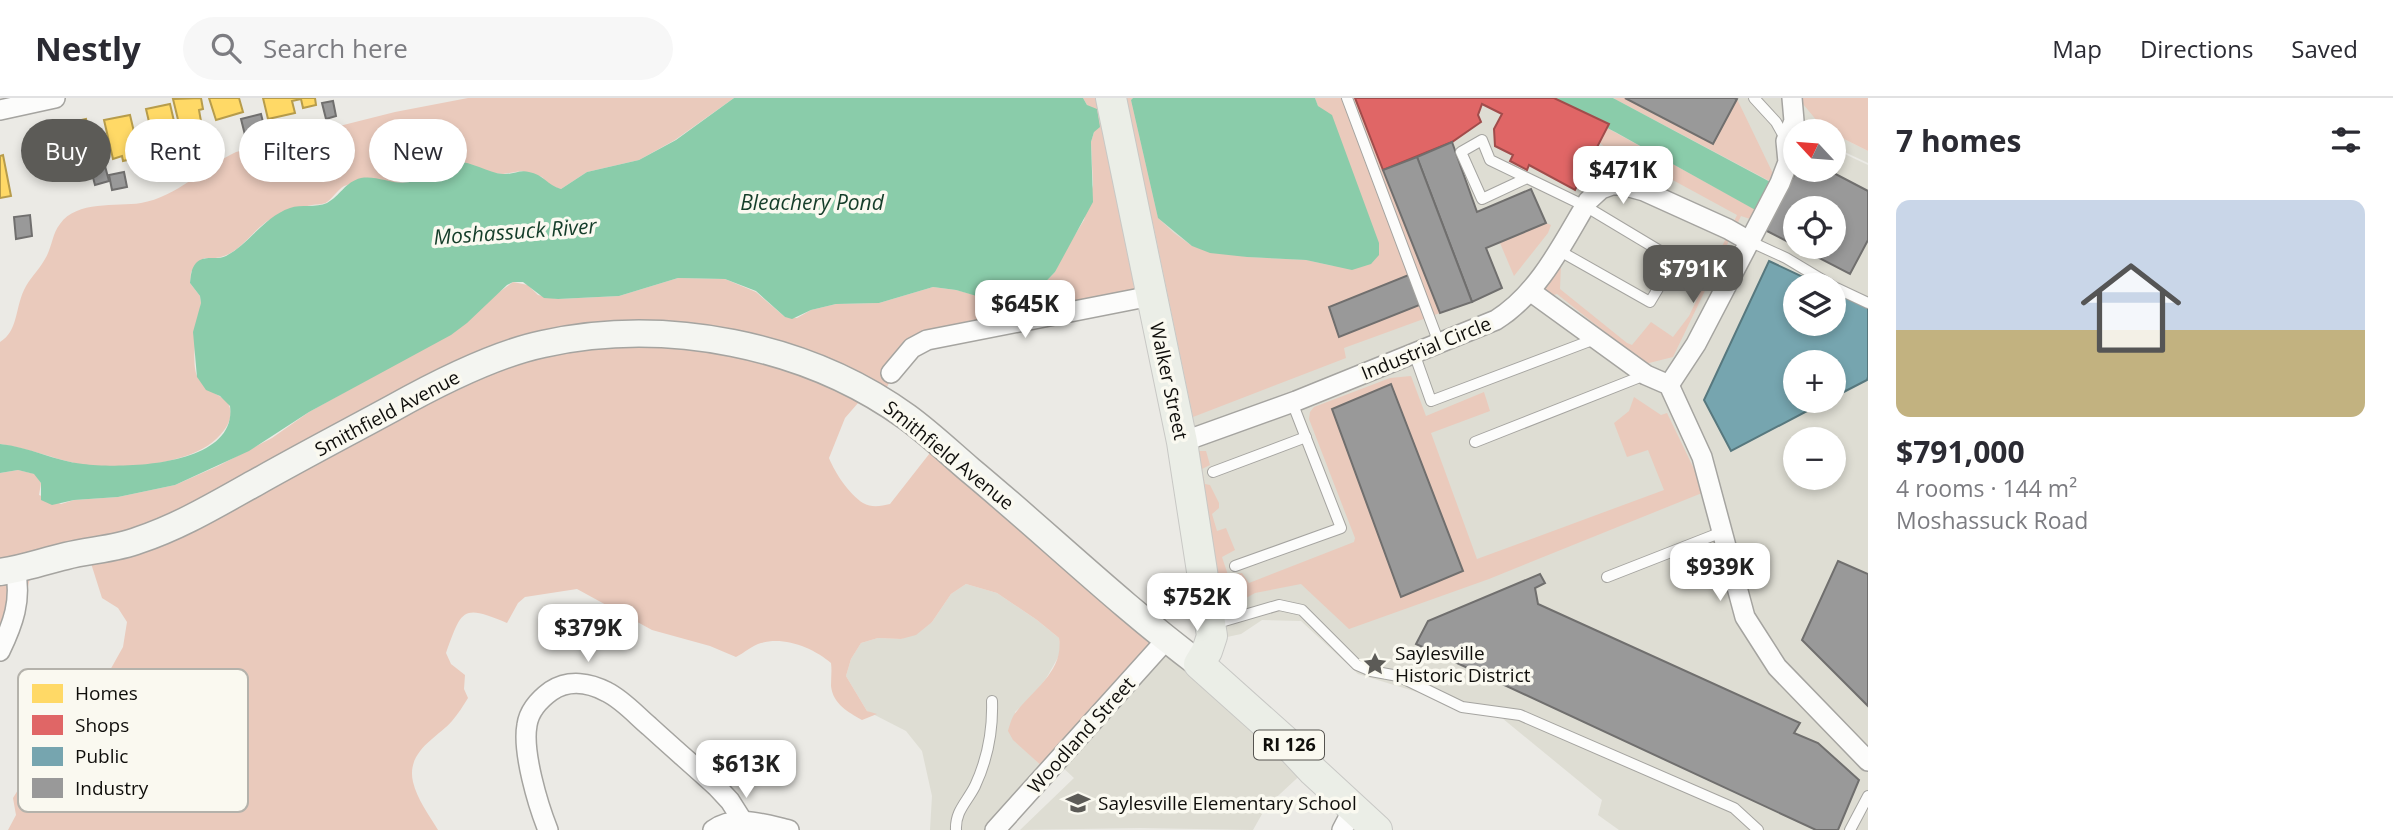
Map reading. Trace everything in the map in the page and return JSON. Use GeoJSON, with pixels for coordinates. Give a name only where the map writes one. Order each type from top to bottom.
{"type":"FeatureCollection","features":[{"type":"Feature","properties":{"kind":"main road","name":"Walker Street"},"geometry":{"type":"LineString","coordinates":[[1111,98],[1182,442],[1211,625],[1212,636],[1199,664]]}},
{"type":"Feature","properties":{"kind":"main road","name":"Smithfield Avenue"},"geometry":{"type":"LineString","coordinates":[[8,571],[136,542],[172,527],[212,508],[397,405],[461,374],[541,344],[596,335],[708,339],[805,363],[841,377],[908,418],[1199,664],[1284,740],[1348,819],[1377,830]]}},
{"type":"Feature","properties":{"kind":"street"},"geometry":{"type":"LineString","coordinates":[[0,110],[55,98]]}},
{"type":"Feature","properties":{"kind":"street"},"geometry":{"type":"LineString","coordinates":[[1792,98],[1794,119]]}},
{"type":"Feature","properties":{"kind":"street"},"geometry":{"type":"LineString","coordinates":[[1669,385],[1696,344],[1783,175]]}},
{"type":"Feature","properties":{"kind":"street"},"geometry":{"type":"LineString","coordinates":[[1585,206],[1601,189],[1622,185],[1644,191],[1749,241]]}},
{"type":"Feature","properties":{"kind":"street","name":"Industrial Circle"},"geometry":{"type":"LineString","coordinates":[[1182,442],[1292,402],[1496,320],[1513,309],[1530,291],[1585,206]]}},
{"type":"Feature","properties":{"kind":"street"},"geometry":{"type":"LineString","coordinates":[[1530,291],[1646,375],[1669,385],[1702,457],[1745,617],[1777,667],[1868,761]]}},
{"type":"Feature","properties":{"kind":"street"},"geometry":{"type":"LineString","coordinates":[[891,373],[912,348],[926,340],[1151,296]]}},
{"type":"Feature","properties":{"kind":"street"},"geometry":{"type":"LineString","coordinates":[[0,651],[13,625],[17,606],[19,584],[8,571]]}},
{"type":"Feature","properties":{"kind":"street","name":"Woodland Street"},"geometry":{"type":"LineString","coordinates":[[995,830],[1167,639]]}},
{"type":"Feature","properties":{"kind":"street"},"geometry":{"type":"LineString","coordinates":[[548,830],[539,807],[528,752],[527,725],[532,709],[548,693],[560,685],[573,683],[598,688],[624,704],[718,787],[742,820]]}},
{"type":"Feature","properties":{"kind":"street"},"geometry":{"type":"LineString","coordinates":[[713,830],[722,824],[742,820],[789,830]]}},
{"type":"Feature","properties":{"kind":"lane"},"geometry":{"type":"LineString","coordinates":[[1347,98],[1439,344]]}},
{"type":"Feature","properties":{"kind":"lane"},"geometry":{"type":"LineString","coordinates":[[1754,98],[1776,122],[1783,135]]}},
{"type":"Feature","properties":{"kind":"lane"},"geometry":{"type":"LineString","coordinates":[[1527,177],[1482,199],[1461,152],[1482,141],[1490,160],[1527,177],[1585,206],[1675,260],[1650,302],[1558,250]]}},
{"type":"Feature","properties":{"kind":"lane"},"geometry":{"type":"LineString","coordinates":[[1749,241],[1811,273]]}},
{"type":"Feature","properties":{"kind":"lane"},"geometry":{"type":"LineString","coordinates":[[1846,293],[1868,303]]}},
{"type":"Feature","properties":{"kind":"lane"},"geometry":{"type":"LineString","coordinates":[[1414,354],[1431,401],[1595,339]]}},
{"type":"Feature","properties":{"kind":"lane"},"geometry":{"type":"LineString","coordinates":[[1475,442],[1646,375]]}},
{"type":"Feature","properties":{"kind":"lane"},"geometry":{"type":"LineString","coordinates":[[1235,566],[1341,528],[1292,402]]}},
{"type":"Feature","properties":{"kind":"lane"},"geometry":{"type":"LineString","coordinates":[[1213,471],[1306,437]]}},
{"type":"Feature","properties":{"kind":"lane"},"geometry":{"type":"LineString","coordinates":[[1607,578],[1722,532]]}},
{"type":"Feature","properties":{"kind":"lane"},"geometry":{"type":"LineString","coordinates":[[1211,625],[1279,605],[1302,610],[1357,666],[1398,676],[1462,707],[1520,715],[1734,808],[1758,830]]}},
{"type":"Feature","properties":{"kind":"lane"},"geometry":{"type":"LineString","coordinates":[[956,830],[959,809],[973,790],[989,750],[993,722],[992,701]]}},
{"type":"Feature","properties":{"kind":"lane"},"geometry":{"type":"LineString","coordinates":[[1850,830],[1868,796]]}},
{"type":"Feature","properties":{"kind":"shaded area"},"geometry":{"type":"Polygon","coordinates":[[[468,98],[734,98],[675,140],[639,160],[587,172],[561,189],[550,186],[542,177],[521,171],[503,174],[467,171],[467,119],[369,119],[369,182],[344,186],[325,203],[275,217],[239,248],[224,256],[204,258],[191,272],[190,283],[200,296],[201,303],[195,369],[203,384],[227,401],[231,414],[227,426],[209,445],[193,453],[154,464],[113,467],[78,464],[0,444],[0,342],[10,332],[24,290],[43,263],[57,228],[67,216],[87,208],[154,200],[187,182],[225,182],[225,158],[239,151],[239,182],[355,182],[355,122],[395,112],[468,98]]]}},
{"type":"Feature","properties":{"kind":"shaded area"},"geometry":{"type":"Polygon","coordinates":[[[1083,98],[1113,98],[1152,291],[923,342],[901,359],[884,393],[865,395],[845,418],[829,458],[839,476],[858,499],[866,505],[880,506],[890,504],[937,444],[1161,633],[1045,769],[1013,740],[1008,731],[1015,713],[1053,669],[1057,660],[1059,638],[997,593],[966,584],[951,594],[932,622],[916,635],[901,639],[878,638],[861,643],[851,659],[846,676],[867,711],[877,714],[862,720],[835,698],[831,686],[831,663],[807,648],[789,642],[770,641],[758,644],[736,657],[710,646],[652,630],[577,589],[525,597],[518,603],[507,623],[481,613],[466,614],[460,619],[446,653],[451,664],[465,675],[464,689],[468,698],[452,721],[424,746],[412,771],[417,795],[438,830],[8,830],[16,815],[13,798],[18,790],[18,812],[248,812],[248,669],[111,669],[123,647],[127,622],[118,608],[102,598],[89,557],[32,569],[23,609],[0,659],[0,473],[18,470],[35,474],[41,483],[39,495],[61,504],[74,500],[118,497],[175,485],[272,438],[309,412],[415,353],[513,282],[528,285],[538,295],[558,299],[619,296],[678,278],[725,279],[756,292],[785,317],[797,318],[811,310],[836,304],[879,303],[933,287],[998,301],[1017,302],[1030,298],[1055,272],[1084,220],[1093,185],[1091,142],[1094,132],[1083,98]]]}},
{"type":"Feature","properties":{"kind":"shaded area"},"geometry":{"type":"Polygon","coordinates":[[[1113,98],[1133,98],[1131,100],[1247,257],[1306,260],[1379,255],[1315,98],[1549,98],[1617,133],[1615,98],[1801,98],[1816,119],[1783,119],[1783,182],[1846,182],[1846,155],[1868,165],[1868,830],[1619,830],[1598,815],[1602,800],[1502,718],[1358,674],[1301,621],[1262,620],[1241,634],[1218,639],[1113,98]]]}},
{"type":"Feature","properties":{"kind":"shaded area"},"geometry":{"type":"Polygon","coordinates":[[[1122,98],[1133,98],[1131,100],[1158,218],[1174,233],[1192,246],[1247,257],[1306,260],[1333,266],[1325,111],[1318,106],[1315,98],[1355,98],[1440,313],[1344,348],[1346,358],[1193,417],[1154,228],[1122,98]]]}},
{"type":"Feature","properties":{"kind":"shaded area"},"geometry":{"type":"Polygon","coordinates":[[[1613,98],[1625,98],[1713,144],[1737,99],[1779,186],[1613,98]]]}},
{"type":"Feature","properties":{"kind":"shaded area"},"geometry":{"type":"Polygon","coordinates":[[[1798,98],[1868,98],[1868,151],[1846,140],[1846,119],[1816,119],[1798,98]]]}},
{"type":"Feature","properties":{"kind":"shaded area"},"geometry":{"type":"Polygon","coordinates":[[[1607,128],[1758,211],[1753,220],[1741,216],[1673,357],[1645,364],[1557,294],[1530,302],[1561,265],[1560,289],[1627,343],[1632,345],[1651,322],[1673,337],[1689,316],[1737,215],[1647,166],[1637,162],[1625,168],[1600,143],[1607,128]]]}},
{"type":"Feature","properties":{"kind":"shaded area"},"geometry":{"type":"Polygon","coordinates":[[[1846,140],[1868,151],[1868,163],[1846,153],[1846,140]]]}},
{"type":"Feature","properties":{"kind":"shaded area"},"geometry":{"type":"Polygon","coordinates":[[[1546,223],[1551,225],[1548,233],[1514,276],[1500,243],[1546,223]]]}},
{"type":"Feature","properties":{"kind":"shaded area"},"geometry":{"type":"Polygon","coordinates":[[[1411,376],[1426,416],[1484,392],[1490,411],[1431,433],[1477,559],[1664,490],[1648,450],[1627,457],[1614,423],[1629,411],[1634,397],[1661,415],[1667,413],[1696,473],[1702,493],[1489,579],[1349,629],[1301,584],[1255,593],[1225,610],[1218,587],[1195,451],[1206,451],[1210,465],[1202,469],[1205,484],[1210,485],[1219,503],[1219,508],[1212,514],[1217,531],[1226,528],[1235,550],[1222,557],[1228,575],[1242,573],[1249,583],[1354,542],[1355,538],[1309,419],[1310,412],[1314,407],[1390,378],[1411,376]]]}},
{"type":"Feature","properties":{"kind":"shaded area"},"geometry":{"type":"Polygon","coordinates":[[[966,584],[997,593],[1059,638],[1061,652],[1047,677],[1033,696],[1015,712],[1014,740],[1045,769],[997,830],[930,830],[932,796],[922,751],[906,731],[867,711],[846,676],[851,659],[861,643],[878,638],[901,639],[932,622],[951,594],[966,584]]]}},
{"type":"Feature","properties":{"kind":"shaded area"},"geometry":{"type":"Polygon","coordinates":[[[1167,640],[1308,768],[1266,807],[1253,830],[1020,830],[1074,778],[1059,764],[1167,640]]]}},
{"type":"Feature","properties":{"kind":"water","name":"Bleachery Pond"},"geometry":{"type":"Polygon","coordinates":[[[734,98],[1083,98],[1087,105],[1097,109],[1100,127],[1094,132],[1091,142],[1093,202],[1055,272],[1030,298],[1017,302],[987,299],[933,287],[879,303],[836,304],[811,310],[792,319],[785,317],[756,291],[725,279],[678,278],[619,296],[558,299],[544,298],[523,282],[513,282],[451,335],[309,412],[249,451],[175,485],[118,497],[74,500],[52,505],[41,500],[41,483],[34,474],[18,470],[0,473],[0,444],[73,462],[124,466],[174,460],[216,442],[228,426],[230,406],[220,396],[206,390],[197,377],[193,332],[201,303],[200,296],[190,283],[192,270],[199,260],[226,256],[235,251],[281,212],[294,207],[327,203],[361,178],[369,178],[369,182],[467,182],[467,163],[503,174],[522,171],[534,173],[561,189],[587,172],[639,160],[676,140],[734,98]]]}},
{"type":"Feature","properties":{"kind":"water"},"geometry":{"type":"Polygon","coordinates":[[[1315,98],[1318,106],[1332,115],[1379,243],[1379,255],[1371,264],[1352,270],[1306,260],[1210,253],[1192,246],[1158,218],[1131,100],[1315,98]]]}},
{"type":"Feature","properties":{"kind":"water"},"geometry":{"type":"Polygon","coordinates":[[[1549,98],[1613,98],[1797,196],[1783,196],[1783,225],[1549,98]]]}},
{"type":"Feature","properties":{"kind":"building: Homes"},"geometry":{"type":"Polygon","coordinates":[[[201,98],[203,109],[199,110],[201,119],[178,119],[173,99],[201,98]]]}},
{"type":"Feature","properties":{"kind":"building: Homes"},"geometry":{"type":"Polygon","coordinates":[[[209,98],[239,98],[243,112],[216,119],[209,98]]]}},
{"type":"Feature","properties":{"kind":"building: Homes"},"geometry":{"type":"Polygon","coordinates":[[[263,98],[315,98],[316,105],[303,108],[301,99],[292,101],[295,113],[268,119],[263,98]]]}},
{"type":"Feature","properties":{"kind":"building: Homes"},"geometry":{"type":"Polygon","coordinates":[[[170,104],[174,119],[148,119],[146,109],[170,104]]]}},
{"type":"Feature","properties":{"kind":"building: Homes"},"geometry":{"type":"Polygon","coordinates":[[[130,115],[131,119],[125,119],[125,161],[122,156],[113,159],[109,119],[130,115]]]}},
{"type":"Feature","properties":{"kind":"building: Homes"},"geometry":{"type":"Polygon","coordinates":[[[3,155],[11,196],[0,198],[0,156],[3,155]]]}},
{"type":"Feature","properties":{"kind":"building: Shops"},"geometry":{"type":"Polygon","coordinates":[[[1355,98],[1554,98],[1609,124],[1575,190],[1529,165],[1527,170],[1510,161],[1513,155],[1495,146],[1494,129],[1502,114],[1482,104],[1478,115],[1481,122],[1452,142],[1383,170],[1355,98]]]}},
{"type":"Feature","properties":{"kind":"building: Public"},"geometry":{"type":"Polygon","coordinates":[[[1769,261],[1794,273],[1783,273],[1783,336],[1846,336],[1846,298],[1868,308],[1867,380],[1846,391],[1846,350],[1783,350],[1783,413],[1803,413],[1731,451],[1704,400],[1769,261]]]}},
{"type":"Feature","properties":{"kind":"building: Industry"},"geometry":{"type":"Polygon","coordinates":[[[1625,98],[1734,98],[1737,99],[1713,144],[1625,98]]]}},
{"type":"Feature","properties":{"kind":"building: Industry"},"geometry":{"type":"Polygon","coordinates":[[[333,101],[336,116],[326,119],[322,103],[333,101]]]}},
{"type":"Feature","properties":{"kind":"building: Industry"},"geometry":{"type":"Polygon","coordinates":[[[261,114],[262,119],[241,119],[261,114]]]}},
{"type":"Feature","properties":{"kind":"building: Industry"},"geometry":{"type":"Polygon","coordinates":[[[1452,142],[1477,212],[1531,189],[1546,223],[1486,248],[1502,288],[1472,302],[1417,157],[1452,142]]]}},
{"type":"Feature","properties":{"kind":"building: Industry"},"geometry":{"type":"Polygon","coordinates":[[[1417,157],[1472,302],[1440,313],[1383,170],[1417,157]]]}},
{"type":"Feature","properties":{"kind":"building: Industry"},"geometry":{"type":"Polygon","coordinates":[[[124,172],[127,187],[112,190],[111,175],[124,172]]]}},
{"type":"Feature","properties":{"kind":"building: Industry"},"geometry":{"type":"Polygon","coordinates":[[[1846,179],[1868,191],[1868,240],[1850,274],[1821,259],[1846,259],[1846,196],[1783,196],[1791,182],[1846,182],[1846,179]]]}},
{"type":"Feature","properties":{"kind":"building: Industry"},"geometry":{"type":"Polygon","coordinates":[[[1783,196],[1783,239],[1765,230],[1783,196]]]}},
{"type":"Feature","properties":{"kind":"building: Industry"},"geometry":{"type":"Polygon","coordinates":[[[30,215],[32,236],[16,239],[14,217],[30,215]]]}},
{"type":"Feature","properties":{"kind":"building: Industry"},"geometry":{"type":"Polygon","coordinates":[[[1411,274],[1422,304],[1339,337],[1329,307],[1411,274]]]}},
{"type":"Feature","properties":{"kind":"building: Industry"},"geometry":{"type":"Polygon","coordinates":[[[1391,384],[1463,571],[1401,597],[1332,409],[1391,384]]]}},
{"type":"Feature","properties":{"kind":"building: Industry"},"geometry":{"type":"Polygon","coordinates":[[[1838,561],[1868,574],[1868,706],[1802,640],[1838,561]]]}},
{"type":"Feature","properties":{"kind":"building: Industry"},"geometry":{"type":"Polygon","coordinates":[[[1540,574],[1545,583],[1535,588],[1538,604],[1800,723],[1794,733],[1818,743],[1859,780],[1838,830],[1816,830],[1416,644],[1428,621],[1540,574]]]}},
{"type":"Feature","properties":{"kind":"place","name":"Saylesville Historic District"},"geometry":{"type":"Point","coordinates":[1375,664]}},
{"type":"Feature","properties":{"kind":"place","name":"Saylesville Elementary School"},"geometry":{"type":"Point","coordinates":[1078,803]}},
{"type":"Feature","properties":{"kind":"water label","name":"Moshassuck River"},"geometry":{"type":"Point","coordinates":[515,232]}}]}
